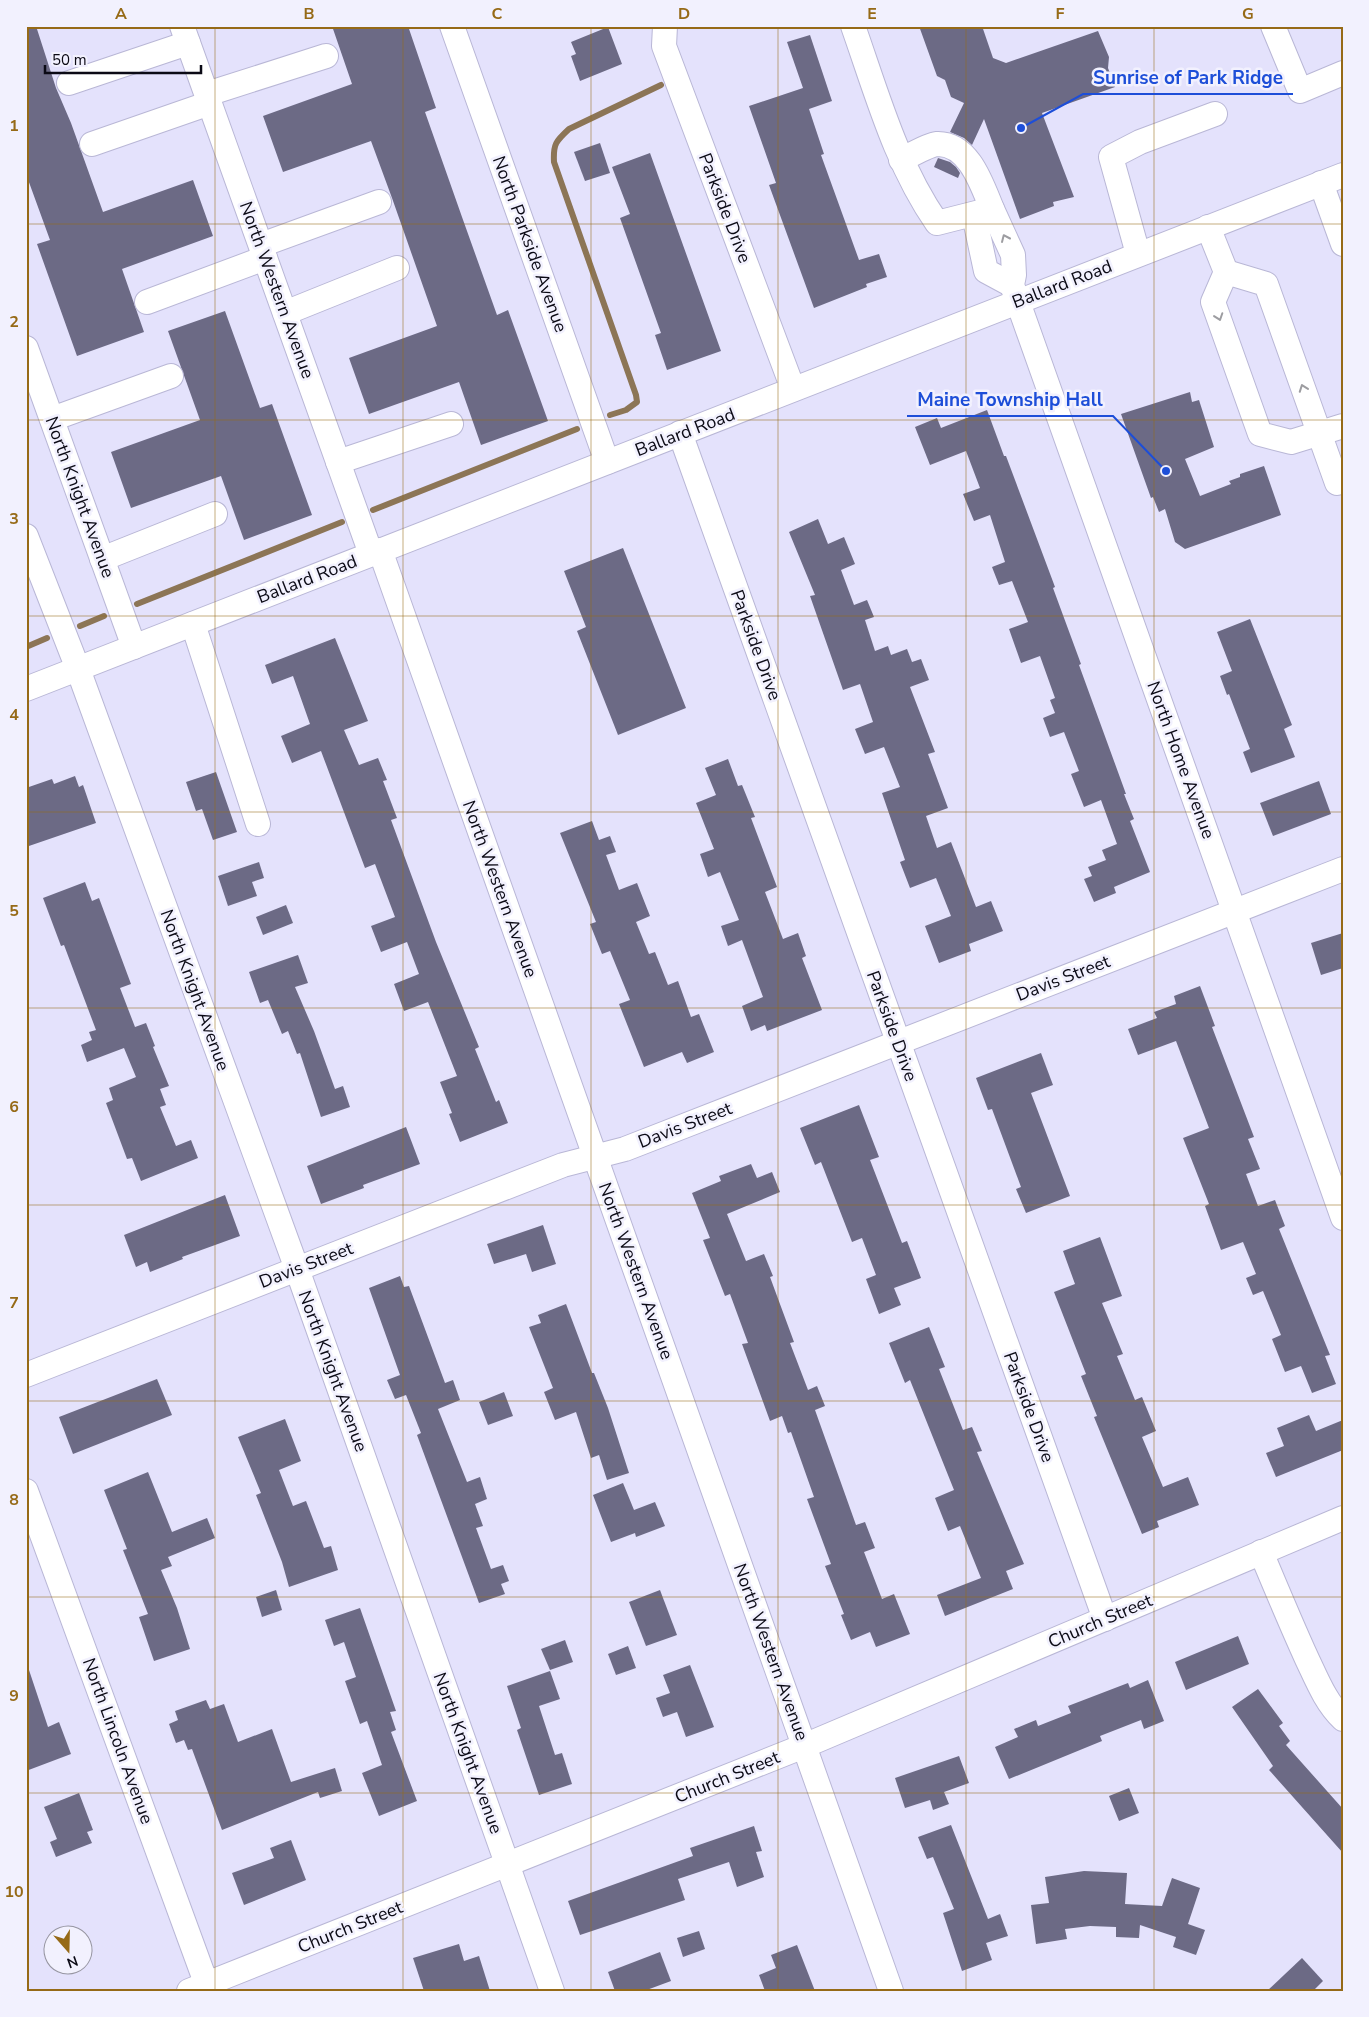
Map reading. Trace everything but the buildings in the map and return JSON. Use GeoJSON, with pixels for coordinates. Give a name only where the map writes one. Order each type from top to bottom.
{"type":"FeatureCollection","features":[{"type":"Feature","properties":{"kind":"street","name":"North Parkside Avenue"},"geometry":{"type":"LineString","coordinates":[[452,26],[607,462]]}},
{"type":"Feature","properties":{"kind":"street","name":"Parkside Drive"},"geometry":{"type":"LineString","coordinates":[[665,26],[664,46],[793,389]]}},
{"type":"Feature","properties":{"kind":"street"},"geometry":{"type":"LineString","coordinates":[[853,26],[901,160],[925,205],[938,223],[983,212]]}},
{"type":"Feature","properties":{"kind":"street"},"geometry":{"type":"LineString","coordinates":[[1273,26],[1300,91],[1343,74]]}},
{"type":"Feature","properties":{"kind":"street"},"geometry":{"type":"LineString","coordinates":[[69,83],[185,34]]}},
{"type":"Feature","properties":{"kind":"street","name":"North Western Avenue"},"geometry":{"type":"LineString","coordinates":[[185,34],[338,462],[376,552],[595,1157],[891,1991]]}},
{"type":"Feature","properties":{"kind":"street"},"geometry":{"type":"LineString","coordinates":[[92,144],[326,56]]}},
{"type":"Feature","properties":{"kind":"street"},"geometry":{"type":"LineString","coordinates":[[1138,254],[1111,156],[1140,142],[1215,114]]}},
{"type":"Feature","properties":{"kind":"street"},"geometry":{"type":"LineString","coordinates":[[901,160],[936,144],[954,148],[971,164],[983,212],[1013,255],[1015,293]]}},
{"type":"Feature","properties":{"kind":"street","name":"Ballard Road"},"geometry":{"type":"LineString","coordinates":[[26,689],[793,389],[1015,293],[1138,254],[1332,179]]}},
{"type":"Feature","properties":{"kind":"street"},"geometry":{"type":"LineString","coordinates":[[1332,179],[1343,244]]}},
{"type":"Feature","properties":{"kind":"street"},"geometry":{"type":"LineString","coordinates":[[147,302],[379,202]]}},
{"type":"Feature","properties":{"kind":"street"},"geometry":{"type":"LineString","coordinates":[[1208,227],[1226,272],[1213,302],[1260,434],[1291,442],[1343,426]]}},
{"type":"Feature","properties":{"kind":"street"},"geometry":{"type":"LineString","coordinates":[[285,313],[397,268]]}},
{"type":"Feature","properties":{"kind":"street"},"geometry":{"type":"LineString","coordinates":[[1226,272],[1266,284],[1337,483]]}},
{"type":"Feature","properties":{"kind":"street","name":"North Home Avenue"},"geometry":{"type":"LineString","coordinates":[[1015,293],[1343,1218]]}},
{"type":"Feature","properties":{"kind":"street","name":"North Knight Avenue"},"geometry":{"type":"LineString","coordinates":[[26,348],[134,647]]}},
{"type":"Feature","properties":{"kind":"street"},"geometry":{"type":"LineString","coordinates":[[52,419],[170,376]]}},
{"type":"Feature","properties":{"kind":"street"},"geometry":{"type":"LineString","coordinates":[[338,462],[451,424]]}},
{"type":"Feature","properties":{"kind":"street","name":"Parkside Drive"},"geometry":{"type":"LineString","coordinates":[[680,433],[1105,1619]]}},
{"type":"Feature","properties":{"kind":"street"},"geometry":{"type":"LineString","coordinates":[[102,559],[215,514]]}},
{"type":"Feature","properties":{"kind":"street","name":"North Knight Avenue"},"geometry":{"type":"LineString","coordinates":[[26,536],[78,668],[297,1269],[552,1991]]}},
{"type":"Feature","properties":{"kind":"street"},"geometry":{"type":"LineString","coordinates":[[193,624],[258,824]]}},
{"type":"Feature","properties":{"kind":"street","name":"Davis Street"},"geometry":{"type":"LineString","coordinates":[[26,1375],[563,1165],[624,1149],[1343,869]]}},
{"type":"Feature","properties":{"kind":"street","name":"North Lincoln Avenue"},"geometry":{"type":"LineString","coordinates":[[26,1491],[202,1988]]}},
{"type":"Feature","properties":{"kind":"street","name":"Church Street"},"geometry":{"type":"LineString","coordinates":[[202,1988],[804,1746],[1343,1518]]}},
{"type":"Feature","properties":{"kind":"street"},"geometry":{"type":"LineString","coordinates":[[1261,1552],[1293,1630],[1322,1691],[1336,1713],[1343,1719]]}},
{"type":"Feature","properties":{"kind":"waterway"},"geometry":{"type":"LineString","coordinates":[[610,415],[626,410],[637,402],[636,395],[554,162],[554,151],[558,140],[569,129],[661,85]]}},
{"type":"Feature","properties":{"kind":"waterway"},"geometry":{"type":"LineString","coordinates":[[373,510],[577,429]]}},
{"type":"Feature","properties":{"kind":"waterway"},"geometry":{"type":"LineString","coordinates":[[137,604],[342,522]]}},
{"type":"Feature","properties":{"kind":"waterway"},"geometry":{"type":"LineString","coordinates":[[80,626],[104,616]]}},
{"type":"Feature","properties":{"kind":"waterway"},"geometry":{"type":"LineString","coordinates":[[26,647],[47,638]]}},
{"type":"Feature","properties":{"kind":"place","name":"Sunrise of Park Ridge"},"geometry":{"type":"Point","coordinates":[1021,128]}},
{"type":"Feature","properties":{"kind":"place","name":"Maine Township Hall"},"geometry":{"type":"Point","coordinates":[1166,471]}}]}
